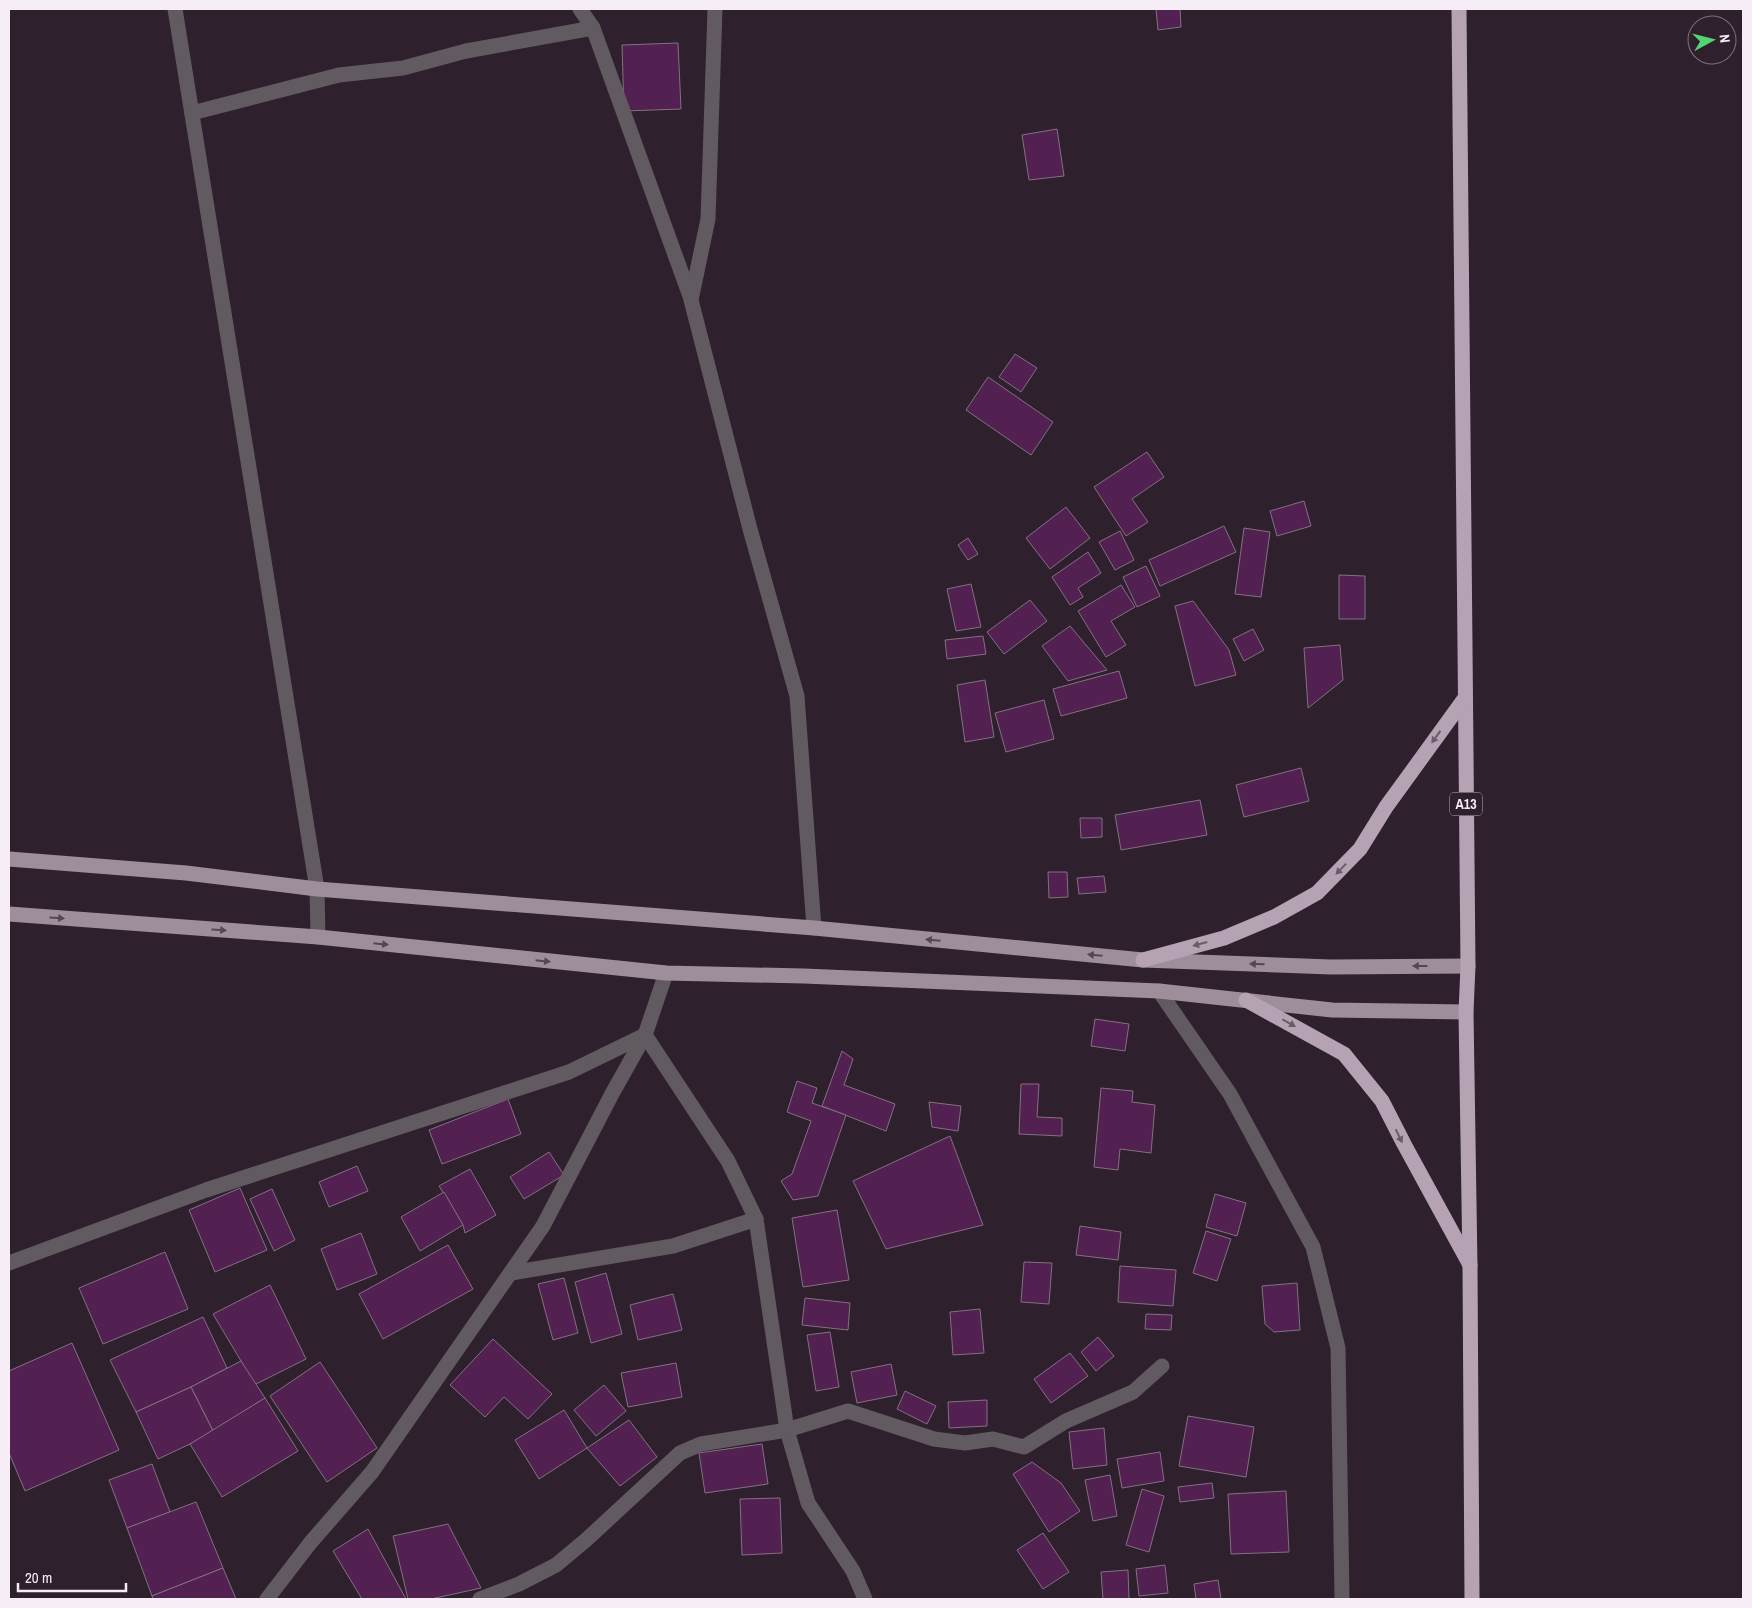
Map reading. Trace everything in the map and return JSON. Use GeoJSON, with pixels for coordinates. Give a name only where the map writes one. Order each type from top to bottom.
{"type":"FeatureCollection","features":[{"type":"Feature","properties":{"kind":"highway","name":"A13"},"geometry":{"type":"LineString","coordinates":[[1458,9],[1468,966],[1466,1012],[1472,1599]]}},
{"type":"Feature","properties":{"kind":"highway"},"geometry":{"type":"LineString","coordinates":[[1143,960],[1224,938],[1274,917],[1317,894],[1360,849],[1386,807],[1465,698]]}},
{"type":"Feature","properties":{"kind":"highway"},"geometry":{"type":"LineString","coordinates":[[1246,1000],[1344,1054],[1382,1100],[1470,1266]]}},
{"type":"Feature","properties":{"kind":"main road"},"geometry":{"type":"LineString","coordinates":[[9,859],[186,873],[317,889],[814,928],[1143,960],[1332,967],[1468,966]]}},
{"type":"Feature","properties":{"kind":"main road"},"geometry":{"type":"LineString","coordinates":[[9,914],[318,937],[666,973],[804,976],[1159,991],[1332,1010],[1466,1012]]}},
{"type":"Feature","properties":{"kind":"street"},"geometry":{"type":"LineString","coordinates":[[174,9],[317,889],[318,937]]}},
{"type":"Feature","properties":{"kind":"street"},"geometry":{"type":"LineString","coordinates":[[580,9],[593,28],[691,300],[750,530],[797,696],[814,928]]}},
{"type":"Feature","properties":{"kind":"street"},"geometry":{"type":"LineString","coordinates":[[691,300],[708,219],[715,9]]}},
{"type":"Feature","properties":{"kind":"street"},"geometry":{"type":"LineString","coordinates":[[192,113],[339,74],[403,68],[466,51],[593,28]]}},
{"type":"Feature","properties":{"kind":"street"},"geometry":{"type":"LineString","coordinates":[[267,1599],[312,1542],[372,1472],[543,1226],[612,1092],[645,1035],[666,973]]}},
{"type":"Feature","properties":{"kind":"street"},"geometry":{"type":"LineString","coordinates":[[1159,991],[1230,1094],[1313,1247],[1338,1348],[1342,1599]]}},
{"type":"Feature","properties":{"kind":"street"},"geometry":{"type":"LineString","coordinates":[[645,1035],[728,1161],[756,1219],[788,1430],[808,1502],[852,1571],[865,1599]]}},
{"type":"Feature","properties":{"kind":"street"},"geometry":{"type":"LineString","coordinates":[[9,1263],[206,1190],[570,1072],[645,1035]]}},
{"type":"Feature","properties":{"kind":"street"},"geometry":{"type":"LineString","coordinates":[[510,1274],[673,1246],[756,1219]]}},
{"type":"Feature","properties":{"kind":"street"},"geometry":{"type":"LineString","coordinates":[[480,1599],[519,1584],[556,1565],[586,1540],[680,1453],[701,1444],[788,1430],[848,1411],[934,1439],[966,1443],[993,1439],[1024,1447],[1066,1421],[1132,1392],[1162,1366]]}},
{"type":"Feature","properties":{"kind":"building"},"geometry":{"type":"Polygon","coordinates":[[[1156,9],[1180,9],[1181,27],[1158,30],[1156,9]]]}},
{"type":"Feature","properties":{"kind":"building"},"geometry":{"type":"Polygon","coordinates":[[[678,43],[681,109],[624,111],[622,45],[678,43]]]}},
{"type":"Feature","properties":{"kind":"building"},"geometry":{"type":"Polygon","coordinates":[[[1057,129],[1064,176],[1029,180],[1022,135],[1057,129]]]}},
{"type":"Feature","properties":{"kind":"building"},"geometry":{"type":"Polygon","coordinates":[[[1015,354],[1037,368],[1021,392],[999,377],[1015,354]]]}},
{"type":"Feature","properties":{"kind":"building"},"geometry":{"type":"Polygon","coordinates":[[[988,377],[1053,422],[1031,455],[966,410],[988,377]]]}},
{"type":"Feature","properties":{"kind":"building"},"geometry":{"type":"Polygon","coordinates":[[[1147,452],[1164,477],[1132,499],[1148,522],[1126,536],[1094,487],[1147,452]]]}},
{"type":"Feature","properties":{"kind":"building"},"geometry":{"type":"Polygon","coordinates":[[[1304,501],[1311,526],[1277,536],[1270,511],[1304,501]]]}},
{"type":"Feature","properties":{"kind":"building"},"geometry":{"type":"Polygon","coordinates":[[[1066,507],[1090,538],[1050,569],[1026,538],[1066,507]]]}},
{"type":"Feature","properties":{"kind":"building"},"geometry":{"type":"Polygon","coordinates":[[[1224,526],[1236,552],[1160,586],[1149,560],[1224,526]]]}},
{"type":"Feature","properties":{"kind":"building"},"geometry":{"type":"Polygon","coordinates":[[[1244,528],[1270,532],[1261,597],[1235,594],[1244,528]]]}},
{"type":"Feature","properties":{"kind":"building"},"geometry":{"type":"Polygon","coordinates":[[[1120,531],[1134,560],[1115,570],[1099,542],[1120,531]]]}},
{"type":"Feature","properties":{"kind":"building"},"geometry":{"type":"Polygon","coordinates":[[[968,538],[978,554],[968,560],[958,545],[968,538]]]}},
{"type":"Feature","properties":{"kind":"building"},"geometry":{"type":"Polygon","coordinates":[[[1088,552],[1101,573],[1078,588],[1083,597],[1070,605],[1052,577],[1088,552]]]}},
{"type":"Feature","properties":{"kind":"building"},"geometry":{"type":"Polygon","coordinates":[[[1146,566],[1160,596],[1137,607],[1123,577],[1146,566]]]}},
{"type":"Feature","properties":{"kind":"building"},"geometry":{"type":"Polygon","coordinates":[[[1339,575],[1365,576],[1365,619],[1339,619],[1339,575]]]}},
{"type":"Feature","properties":{"kind":"building"},"geometry":{"type":"Polygon","coordinates":[[[971,584],[981,627],[956,631],[947,589],[971,584]]]}},
{"type":"Feature","properties":{"kind":"building"},"geometry":{"type":"Polygon","coordinates":[[[1121,585],[1135,607],[1111,621],[1126,645],[1106,657],[1078,611],[1121,585]]]}},
{"type":"Feature","properties":{"kind":"building"},"geometry":{"type":"Polygon","coordinates":[[[1030,600],[1047,621],[1004,654],[987,632],[1030,600]]]}},
{"type":"Feature","properties":{"kind":"building"},"geometry":{"type":"Polygon","coordinates":[[[1193,601],[1229,650],[1236,675],[1195,686],[1175,606],[1193,601]]]}},
{"type":"Feature","properties":{"kind":"building"},"geometry":{"type":"Polygon","coordinates":[[[1070,626],[1107,670],[1068,681],[1042,646],[1070,626]]]}},
{"type":"Feature","properties":{"kind":"building"},"geometry":{"type":"Polygon","coordinates":[[[1253,629],[1264,650],[1244,661],[1233,639],[1253,629]]]}},
{"type":"Feature","properties":{"kind":"building"},"geometry":{"type":"Polygon","coordinates":[[[983,636],[986,654],[947,659],[945,640],[983,636]]]}},
{"type":"Feature","properties":{"kind":"building"},"geometry":{"type":"Polygon","coordinates":[[[1340,645],[1343,680],[1308,708],[1304,648],[1340,645]]]}},
{"type":"Feature","properties":{"kind":"building"},"geometry":{"type":"Polygon","coordinates":[[[1119,671],[1127,698],[1061,716],[1053,689],[1119,671]]]}},
{"type":"Feature","properties":{"kind":"building"},"geometry":{"type":"Polygon","coordinates":[[[985,680],[994,737],[965,742],[957,685],[985,680]]]}},
{"type":"Feature","properties":{"kind":"building"},"geometry":{"type":"Polygon","coordinates":[[[1044,700],[1054,739],[1006,752],[995,713],[1044,700]]]}},
{"type":"Feature","properties":{"kind":"building"},"geometry":{"type":"Polygon","coordinates":[[[1301,768],[1309,801],[1244,817],[1236,785],[1301,768]]]}},
{"type":"Feature","properties":{"kind":"building"},"geometry":{"type":"Polygon","coordinates":[[[1200,800],[1207,835],[1121,850],[1115,815],[1200,800]]]}},
{"type":"Feature","properties":{"kind":"building"},"geometry":{"type":"Polygon","coordinates":[[[1080,818],[1102,818],[1102,837],[1081,838],[1080,818]]]}},
{"type":"Feature","properties":{"kind":"building"},"geometry":{"type":"Polygon","coordinates":[[[1048,872],[1067,872],[1068,897],[1049,898],[1048,872]]]}},
{"type":"Feature","properties":{"kind":"building"},"geometry":{"type":"Polygon","coordinates":[[[1104,876],[1106,892],[1079,894],[1077,878],[1104,876]]]}},
{"type":"Feature","properties":{"kind":"building"},"geometry":{"type":"Polygon","coordinates":[[[1095,1019],[1129,1024],[1125,1051],[1091,1046],[1095,1019]]]}},
{"type":"Feature","properties":{"kind":"building"},"geometry":{"type":"Polygon","coordinates":[[[842,1051],[853,1059],[844,1085],[895,1104],[886,1131],[822,1106],[842,1051]]]}},
{"type":"Feature","properties":{"kind":"building"},"geometry":{"type":"Polygon","coordinates":[[[797,1081],[817,1088],[812,1103],[846,1115],[818,1196],[793,1200],[781,1181],[792,1174],[811,1121],[787,1112],[797,1081]]]}},
{"type":"Feature","properties":{"kind":"building"},"geometry":{"type":"Polygon","coordinates":[[[1021,1084],[1039,1084],[1037,1117],[1062,1118],[1062,1136],[1019,1134],[1021,1084]]]}},
{"type":"Feature","properties":{"kind":"building"},"geometry":{"type":"Polygon","coordinates":[[[1101,1088],[1133,1091],[1132,1102],[1155,1105],[1151,1153],[1120,1149],[1118,1170],[1094,1167],[1101,1088]]]}},
{"type":"Feature","properties":{"kind":"building"},"geometry":{"type":"Polygon","coordinates":[[[508,1099],[521,1134],[442,1164],[429,1130],[508,1099]]]}},
{"type":"Feature","properties":{"kind":"building"},"geometry":{"type":"Polygon","coordinates":[[[929,1102],[961,1106],[958,1131],[932,1127],[929,1102]]]}},
{"type":"Feature","properties":{"kind":"building"},"geometry":{"type":"Polygon","coordinates":[[[950,1136],[983,1225],[886,1249],[853,1181],[950,1136]]]}},
{"type":"Feature","properties":{"kind":"building"},"geometry":{"type":"Polygon","coordinates":[[[549,1152],[564,1175],[524,1199],[510,1177],[549,1152]]]}},
{"type":"Feature","properties":{"kind":"building"},"geometry":{"type":"Polygon","coordinates":[[[357,1166],[368,1191],[329,1207],[319,1182],[357,1166]]]}},
{"type":"Feature","properties":{"kind":"building"},"geometry":{"type":"Polygon","coordinates":[[[470,1169],[496,1215],[465,1233],[463,1225],[439,1186],[470,1169]]]}},
{"type":"Feature","properties":{"kind":"building"},"geometry":{"type":"Polygon","coordinates":[[[240,1188],[267,1250],[215,1272],[189,1210],[240,1188]]]}},
{"type":"Feature","properties":{"kind":"building"},"geometry":{"type":"Polygon","coordinates":[[[272,1189],[295,1240],[274,1251],[250,1199],[272,1189]]]}},
{"type":"Feature","properties":{"kind":"building"},"geometry":{"type":"Polygon","coordinates":[[[444,1192],[463,1225],[420,1251],[401,1217],[444,1192]]]}},
{"type":"Feature","properties":{"kind":"building"},"geometry":{"type":"Polygon","coordinates":[[[1215,1194],[1246,1203],[1237,1236],[1206,1227],[1215,1194]]]}},
{"type":"Feature","properties":{"kind":"building"},"geometry":{"type":"Polygon","coordinates":[[[837,1210],[849,1280],[803,1287],[792,1218],[837,1210]]]}},
{"type":"Feature","properties":{"kind":"building"},"geometry":{"type":"Polygon","coordinates":[[[1080,1226],[1121,1232],[1118,1260],[1076,1255],[1080,1226]]]}},
{"type":"Feature","properties":{"kind":"building"},"geometry":{"type":"Polygon","coordinates":[[[1206,1231],[1231,1239],[1217,1281],[1193,1273],[1206,1231]]]}},
{"type":"Feature","properties":{"kind":"building"},"geometry":{"type":"Polygon","coordinates":[[[361,1233],[377,1274],[337,1290],[321,1249],[361,1233]]]}},
{"type":"Feature","properties":{"kind":"building"},"geometry":{"type":"Polygon","coordinates":[[[448,1245],[473,1289],[383,1339],[359,1294],[448,1245]]]}},
{"type":"Feature","properties":{"kind":"building"},"geometry":{"type":"Polygon","coordinates":[[[165,1252],[188,1309],[103,1344],[79,1288],[165,1252]]]}},
{"type":"Feature","properties":{"kind":"building"},"geometry":{"type":"Polygon","coordinates":[[[1024,1262],[1052,1263],[1049,1304],[1021,1302],[1024,1262]]]}},
{"type":"Feature","properties":{"kind":"building"},"geometry":{"type":"Polygon","coordinates":[[[1120,1266],[1176,1270],[1173,1306],[1118,1302],[1120,1266]]]}},
{"type":"Feature","properties":{"kind":"building"},"geometry":{"type":"Polygon","coordinates":[[[606,1273],[622,1334],[591,1343],[575,1282],[606,1273]]]}},
{"type":"Feature","properties":{"kind":"building"},"geometry":{"type":"Polygon","coordinates":[[[564,1278],[578,1333],[553,1340],[538,1284],[564,1278]]]}},
{"type":"Feature","properties":{"kind":"building"},"geometry":{"type":"Polygon","coordinates":[[[1297,1283],[1300,1330],[1274,1332],[1265,1324],[1262,1286],[1297,1283]]]}},
{"type":"Feature","properties":{"kind":"building"},"geometry":{"type":"Polygon","coordinates":[[[270,1285],[306,1359],[250,1387],[241,1361],[213,1314],[270,1285]]]}},
{"type":"Feature","properties":{"kind":"building"},"geometry":{"type":"Polygon","coordinates":[[[673,1294],[682,1330],[638,1340],[630,1305],[673,1294]]]}},
{"type":"Feature","properties":{"kind":"building"},"geometry":{"type":"Polygon","coordinates":[[[805,1298],[850,1303],[848,1330],[802,1325],[805,1298]]]}},
{"type":"Feature","properties":{"kind":"building"},"geometry":{"type":"Polygon","coordinates":[[[980,1309],[984,1353],[953,1355],[950,1312],[980,1309]]]}},
{"type":"Feature","properties":{"kind":"building"},"geometry":{"type":"Polygon","coordinates":[[[1146,1314],[1172,1315],[1171,1330],[1145,1329],[1146,1314]]]}},
{"type":"Feature","properties":{"kind":"building"},"geometry":{"type":"Polygon","coordinates":[[[203,1317],[227,1368],[136,1412],[110,1360],[203,1317]]]}},
{"type":"Feature","properties":{"kind":"building"},"geometry":{"type":"Polygon","coordinates":[[[830,1332],[839,1387],[816,1391],[807,1335],[830,1332]]]}},
{"type":"Feature","properties":{"kind":"building"},"geometry":{"type":"Polygon","coordinates":[[[1098,1337],[1114,1356],[1096,1371],[1081,1352],[1098,1337]]]}},
{"type":"Feature","properties":{"kind":"building"},"geometry":{"type":"Polygon","coordinates":[[[493,1339],[552,1394],[528,1419],[504,1397],[485,1417],[450,1385],[493,1339]]]}},
{"type":"Feature","properties":{"kind":"building"},"geometry":{"type":"Polygon","coordinates":[[[72,1343],[119,1450],[25,1491],[9,1453],[9,1371],[72,1343]]]}},
{"type":"Feature","properties":{"kind":"building"},"geometry":{"type":"Polygon","coordinates":[[[1070,1353],[1088,1376],[1051,1403],[1034,1379],[1070,1353]]]}},
{"type":"Feature","properties":{"kind":"building"},"geometry":{"type":"Polygon","coordinates":[[[241,1361],[265,1398],[213,1431],[191,1387],[241,1361]]]}},
{"type":"Feature","properties":{"kind":"building"},"geometry":{"type":"Polygon","coordinates":[[[320,1362],[377,1448],[327,1482],[270,1396],[320,1362]]]}},
{"type":"Feature","properties":{"kind":"building"},"geometry":{"type":"Polygon","coordinates":[[[676,1363],[682,1397],[628,1407],[621,1373],[676,1363]]]}},
{"type":"Feature","properties":{"kind":"building"},"geometry":{"type":"Polygon","coordinates":[[[891,1364],[897,1395],[857,1403],[851,1372],[891,1364]]]}},
{"type":"Feature","properties":{"kind":"building"},"geometry":{"type":"Polygon","coordinates":[[[604,1385],[626,1411],[596,1436],[574,1410],[604,1385]]]}},
{"type":"Feature","properties":{"kind":"building"},"geometry":{"type":"Polygon","coordinates":[[[191,1387],[213,1431],[158,1459],[136,1412],[191,1387]]]}},
{"type":"Feature","properties":{"kind":"building"},"geometry":{"type":"Polygon","coordinates":[[[905,1391],[936,1406],[927,1424],[897,1409],[905,1391]]]}},
{"type":"Feature","properties":{"kind":"building"},"geometry":{"type":"Polygon","coordinates":[[[265,1398],[298,1451],[222,1497],[190,1444],[265,1398]]]}},
{"type":"Feature","properties":{"kind":"building"},"geometry":{"type":"Polygon","coordinates":[[[987,1400],[987,1426],[949,1428],[948,1402],[987,1400]]]}},
{"type":"Feature","properties":{"kind":"building"},"geometry":{"type":"Polygon","coordinates":[[[564,1410],[587,1448],[539,1479],[515,1440],[564,1410]]]}},
{"type":"Feature","properties":{"kind":"building"},"geometry":{"type":"Polygon","coordinates":[[[1188,1416],[1254,1427],[1246,1477],[1179,1466],[1188,1416]]]}},
{"type":"Feature","properties":{"kind":"building"},"geometry":{"type":"Polygon","coordinates":[[[629,1420],[657,1457],[620,1486],[587,1448],[629,1420]]]}},
{"type":"Feature","properties":{"kind":"building"},"geometry":{"type":"Polygon","coordinates":[[[1104,1428],[1107,1465],[1073,1469],[1069,1432],[1104,1428]]]}},
{"type":"Feature","properties":{"kind":"building"},"geometry":{"type":"Polygon","coordinates":[[[762,1444],[768,1484],[705,1493],[699,1453],[762,1444]]]}},
{"type":"Feature","properties":{"kind":"building"},"geometry":{"type":"Polygon","coordinates":[[[1160,1452],[1164,1481],[1122,1488],[1117,1459],[1160,1452]]]}},
{"type":"Feature","properties":{"kind":"building"},"geometry":{"type":"Polygon","coordinates":[[[1032,1462],[1061,1483],[1080,1511],[1049,1532],[1013,1474],[1032,1462]]]}},
{"type":"Feature","properties":{"kind":"building"},"geometry":{"type":"Polygon","coordinates":[[[152,1464],[170,1512],[127,1528],[109,1480],[152,1464]]]}},
{"type":"Feature","properties":{"kind":"building"},"geometry":{"type":"Polygon","coordinates":[[[1110,1475],[1117,1516],[1093,1521],[1085,1480],[1110,1475]]]}},
{"type":"Feature","properties":{"kind":"building"},"geometry":{"type":"Polygon","coordinates":[[[1212,1483],[1214,1498],[1180,1502],[1178,1487],[1212,1483]]]}},
{"type":"Feature","properties":{"kind":"building"},"geometry":{"type":"Polygon","coordinates":[[[1142,1489],[1164,1496],[1149,1552],[1126,1545],[1142,1489]]]}},
{"type":"Feature","properties":{"kind":"building"},"geometry":{"type":"Polygon","coordinates":[[[1286,1491],[1289,1552],[1231,1554],[1228,1494],[1286,1491]]]}},
{"type":"Feature","properties":{"kind":"building"},"geometry":{"type":"Polygon","coordinates":[[[780,1498],[782,1553],[742,1555],[740,1499],[780,1498]]]}},
{"type":"Feature","properties":{"kind":"building"},"geometry":{"type":"Polygon","coordinates":[[[196,1502],[223,1568],[152,1596],[127,1528],[196,1502]]]}},
{"type":"Feature","properties":{"kind":"building"},"geometry":{"type":"Polygon","coordinates":[[[448,1524],[481,1588],[431,1599],[408,1599],[393,1536],[448,1524]]]}},
{"type":"Feature","properties":{"kind":"building"},"geometry":{"type":"Polygon","coordinates":[[[368,1529],[406,1599],[362,1599],[333,1551],[368,1529]]]}},
{"type":"Feature","properties":{"kind":"building"},"geometry":{"type":"Polygon","coordinates":[[[1043,1533],[1069,1572],[1043,1589],[1017,1550],[1043,1533]]]}},
{"type":"Feature","properties":{"kind":"building"},"geometry":{"type":"Polygon","coordinates":[[[1165,1565],[1168,1593],[1139,1596],[1136,1569],[1165,1565]]]}},
{"type":"Feature","properties":{"kind":"building"},"geometry":{"type":"Polygon","coordinates":[[[223,1568],[236,1599],[153,1599],[152,1596],[223,1568]]]}},
{"type":"Feature","properties":{"kind":"building"},"geometry":{"type":"Polygon","coordinates":[[[1128,1570],[1129,1599],[1103,1599],[1101,1572],[1128,1570]]]}},
{"type":"Feature","properties":{"kind":"building"},"geometry":{"type":"Polygon","coordinates":[[[1218,1580],[1221,1599],[1196,1599],[1194,1584],[1218,1580]]]}}]}
